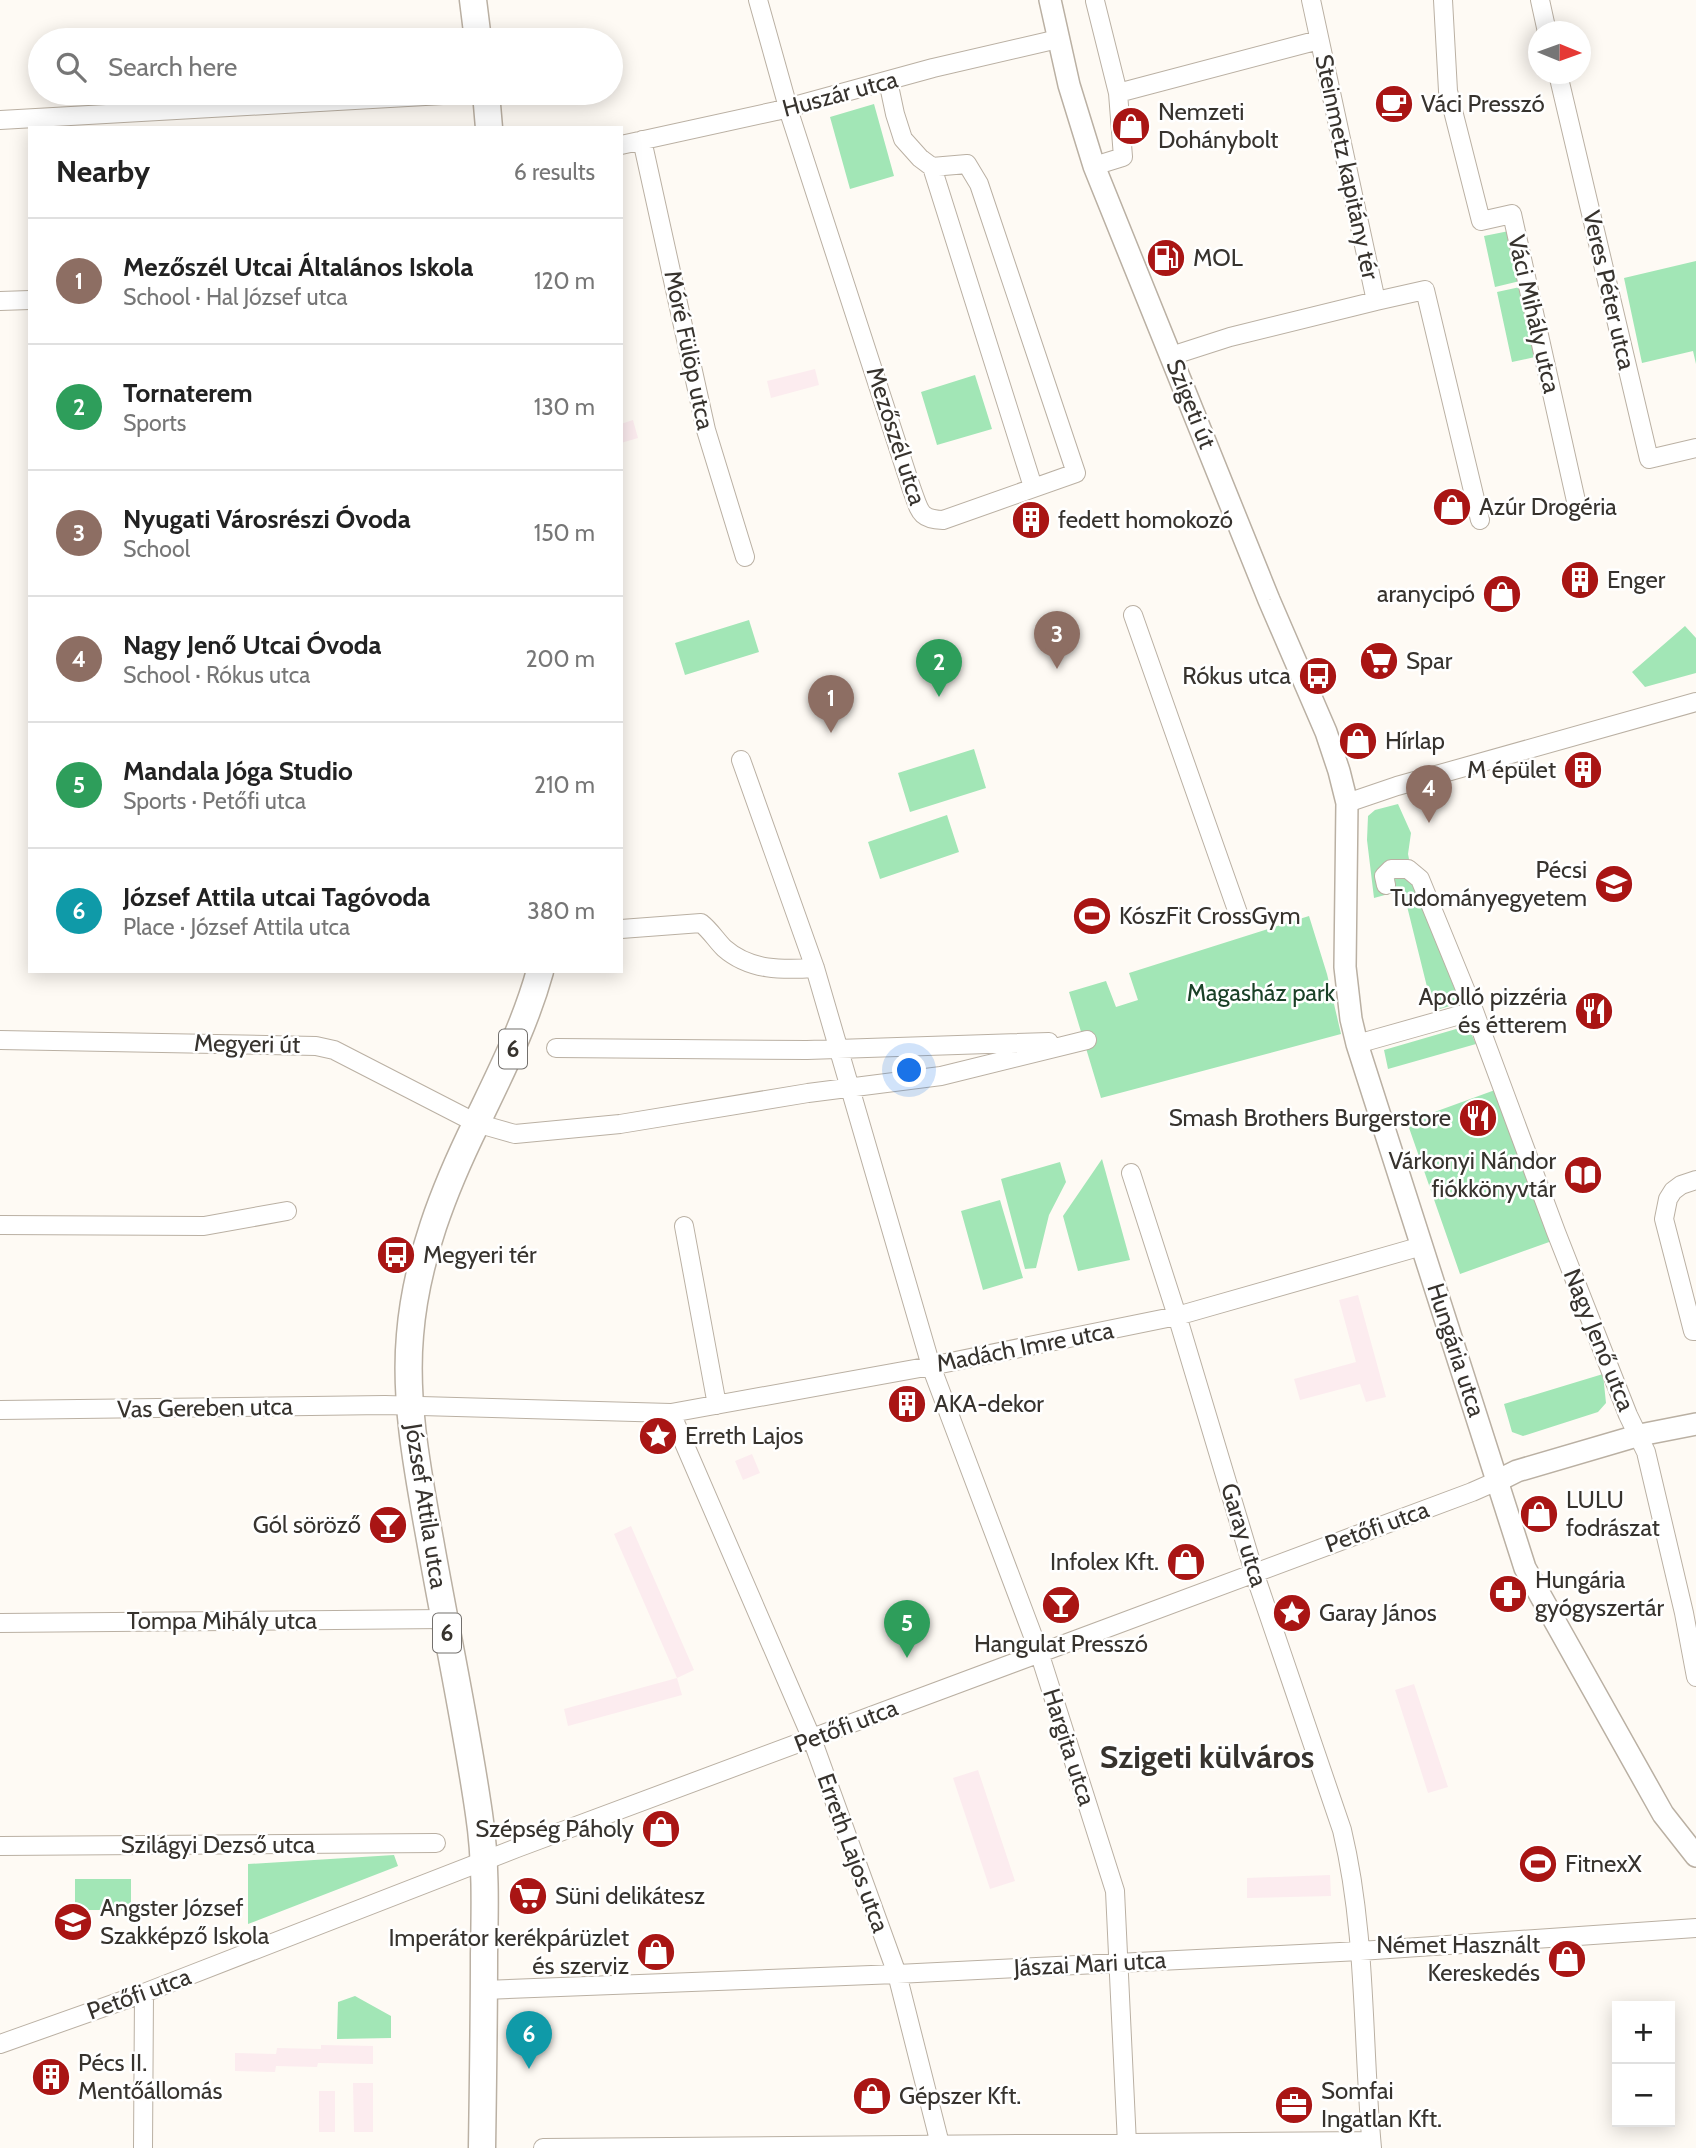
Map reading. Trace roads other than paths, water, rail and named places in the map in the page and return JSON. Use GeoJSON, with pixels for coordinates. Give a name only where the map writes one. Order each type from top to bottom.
{"type":"FeatureCollection","features":[{"type":"Feature","properties":{"kind":"main road"},"geometry":{"type":"LineString","coordinates":[[473,0],[476,28]]}},
{"type":"Feature","properties":{"kind":"main road"},"geometry":{"type":"LineString","coordinates":[[487,105],[489,126]]}},
{"type":"Feature","properties":{"kind":"main road","name":"6"},"geometry":{"type":"LineString","coordinates":[[476,1123],[514,1048],[531,1006],[539,973]]}},
{"type":"Feature","properties":{"kind":"main road","name":"József Attila utca"},"geometry":{"type":"LineString","coordinates":[[476,1123],[447,1187],[425,1250],[410,1333],[408,1369],[422,1493],[480,1816],[484,1861],[482,2148]]}},
{"type":"Feature","properties":{"kind":"street","name":"Mezőszél utca"},"geometry":{"type":"LineString","coordinates":[[758,0],[788,107],[920,513],[930,520],[943,520],[1076,473],[979,184],[967,164],[932,167]]}},
{"type":"Feature","properties":{"kind":"street","name":"Szigeti út"},"geometry":{"type":"LineString","coordinates":[[1050,0],[1058,39],[1094,166],[1269,600],[1326,732],[1347,803]]}},
{"type":"Feature","properties":{"kind":"street","name":"Steinmetz kapitány tér"},"geometry":{"type":"LineString","coordinates":[[1311,0],[1376,301],[1425,290],[1480,520]]}},
{"type":"Feature","properties":{"kind":"street","name":"Váci Mihály utca"},"geometry":{"type":"LineString","coordinates":[[1443,0],[1448,91],[1481,221],[1512,214],[1576,500]]}},
{"type":"Feature","properties":{"kind":"street"},"geometry":{"type":"LineString","coordinates":[[1540,0],[1545,21]]}},
{"type":"Feature","properties":{"kind":"street"},"geometry":{"type":"LineString","coordinates":[[1094,166],[1123,157],[1118,93],[1095,1]]}},
{"type":"Feature","properties":{"kind":"street","name":"Huszár utca"},"geometry":{"type":"LineString","coordinates":[[623,145],[788,107],[933,68],[1058,39]]}},
{"type":"Feature","properties":{"kind":"street"},"geometry":{"type":"LineString","coordinates":[[1118,93],[1319,40]]}},
{"type":"Feature","properties":{"kind":"street"},"geometry":{"type":"LineString","coordinates":[[888,81],[903,139],[919,158],[932,167],[1033,487]]}},
{"type":"Feature","properties":{"kind":"street","name":"Veres Péter utca"},"geometry":{"type":"LineString","coordinates":[[1560,84],[1649,459],[1696,447]]}},
{"type":"Feature","properties":{"kind":"street"},"geometry":{"type":"LineString","coordinates":[[0,120],[266,105]]}},
{"type":"Feature","properties":{"kind":"street","name":"Móré Fülöp utca"},"geometry":{"type":"LineString","coordinates":[[642,140],[706,430],[744,557]]}},
{"type":"Feature","properties":{"kind":"street"},"geometry":{"type":"LineString","coordinates":[[0,301],[28,300]]}},
{"type":"Feature","properties":{"kind":"street"},"geometry":{"type":"LineString","coordinates":[[1171,356],[1230,337],[1376,301]]}},
{"type":"Feature","properties":{"kind":"street"},"geometry":{"type":"LineString","coordinates":[[1133,615],[1238,913]]}},
{"type":"Feature","properties":{"kind":"street"},"geometry":{"type":"LineString","coordinates":[[1347,803],[1410,782],[1696,702]]}},
{"type":"Feature","properties":{"kind":"street"},"geometry":{"type":"LineString","coordinates":[[741,760],[815,968],[850,1088]]}},
{"type":"Feature","properties":{"kind":"street","name":"Hungária utca"},"geometry":{"type":"LineString","coordinates":[[1347,803],[1345,967],[1351,1019],[1525,1568],[1663,1814],[1696,1856]]}},
{"type":"Feature","properties":{"kind":"street","name":"Nagy Jenő utca"},"geometry":{"type":"LineString","coordinates":[[1386,885],[1384,876],[1391,869],[1408,869],[1420,879],[1475,1011],[1598,1339],[1628,1415],[1646,1452],[1690,1613],[1696,1678]]}},
{"type":"Feature","properties":{"kind":"street"},"geometry":{"type":"LineString","coordinates":[[623,929],[701,923],[731,953],[757,966],[790,970],[815,968]]}},
{"type":"Feature","properties":{"kind":"street"},"geometry":{"type":"LineString","coordinates":[[1357,1044],[1475,1011]]}},
{"type":"Feature","properties":{"kind":"street","name":"Megyeri út"},"geometry":{"type":"LineString","coordinates":[[0,1040],[316,1045],[346,1056],[476,1123]]}},
{"type":"Feature","properties":{"kind":"street"},"geometry":{"type":"LineString","coordinates":[[476,1123],[515,1134],[620,1124],[808,1093],[941,1076],[1085,1040],[839,1048],[556,1048]]}},
{"type":"Feature","properties":{"kind":"street","name":"Hargita utca"},"geometry":{"type":"LineString","coordinates":[[850,1088],[931,1366],[1039,1652],[1115,1891],[1127,2144]]}},
{"type":"Feature","properties":{"kind":"street","name":"Garay utca"},"geometry":{"type":"LineString","coordinates":[[1131,1173],[1254,1572],[1342,1830],[1350,1865],[1360,1951],[1371,2144]]}},
{"type":"Feature","properties":{"kind":"street"},"geometry":{"type":"LineString","coordinates":[[1696,1180],[1673,1191],[1668,1199],[1664,1219],[1693,1331],[1696,1331]]}},
{"type":"Feature","properties":{"kind":"street"},"geometry":{"type":"LineString","coordinates":[[0,1225],[204,1226],[287,1211]]}},
{"type":"Feature","properties":{"kind":"street"},"geometry":{"type":"LineString","coordinates":[[684,1226],[718,1405]]}},
{"type":"Feature","properties":{"kind":"street","name":"Madách Imre utca"},"geometry":{"type":"LineString","coordinates":[[411,1406],[671,1413],[931,1366],[1177,1316],[1422,1246]]}},
{"type":"Feature","properties":{"kind":"street","name":"Vas Gereben utca"},"geometry":{"type":"LineString","coordinates":[[0,1410],[411,1406]]}},
{"type":"Feature","properties":{"kind":"street","name":"Erreth Lajos utca"},"geometry":{"type":"LineString","coordinates":[[671,1413],[812,1739],[897,1974],[940,2146]]}},
{"type":"Feature","properties":{"kind":"street","name":"Petőfi utca"},"geometry":{"type":"LineString","coordinates":[[0,2044],[144,1993],[484,1861],[1472,1492],[1517,1471],[1640,1435],[1696,1424]]}},
{"type":"Feature","properties":{"kind":"street","name":"Tompa Mihály utca"},"geometry":{"type":"LineString","coordinates":[[0,1623],[444,1619]]}},
{"type":"Feature","properties":{"kind":"street","name":"Szilágyi Dezső utca"},"geometry":{"type":"LineString","coordinates":[[0,1846],[436,1843]]}},
{"type":"Feature","properties":{"kind":"street","name":"Jászai Mari utca"},"geometry":{"type":"LineString","coordinates":[[484,1990],[897,1974],[1360,1951],[1696,1928]]}},
{"type":"Feature","properties":{"kind":"street"},"geometry":{"type":"LineString","coordinates":[[143,2148],[144,1993]]}},
{"type":"Feature","properties":{"kind":"street"},"geometry":{"type":"LineString","coordinates":[[543,2148],[1371,2144]]}},
{"type":"Feature","properties":{"kind":"place","name":"Váci Presszó"},"geometry":{"type":"Point","coordinates":[1394,104]}},
{"type":"Feature","properties":{"kind":"place","name":"Nemzeti Dohánybolt"},"geometry":{"type":"Point","coordinates":[1131,126]}},
{"type":"Feature","properties":{"kind":"place","name":"MOL"},"geometry":{"type":"Point","coordinates":[1166,258]}},
{"type":"Feature","properties":{"kind":"place","name":"Azúr Drogéria"},"geometry":{"type":"Point","coordinates":[1452,507]}},
{"type":"Feature","properties":{"kind":"place","name":"fedett homokozó"},"geometry":{"type":"Point","coordinates":[1031,520]}},
{"type":"Feature","properties":{"kind":"place","name":"Enger"},"geometry":{"type":"Point","coordinates":[1580,580]}},
{"type":"Feature","properties":{"kind":"place","name":"aranycipó"},"geometry":{"type":"Point","coordinates":[1502,594]}},
{"type":"Feature","properties":{"kind":"place","name":"Spar"},"geometry":{"type":"Point","coordinates":[1379,661]}},
{"type":"Feature","properties":{"kind":"place","name":"Nyugati Városrészi Óvoda"},"geometry":{"type":"Point","coordinates":[1057,669]}},
{"type":"Feature","properties":{"kind":"place","name":"Rókus utca"},"geometry":{"type":"Point","coordinates":[1318,676]}},
{"type":"Feature","properties":{"kind":"place","name":"Tornaterem"},"geometry":{"type":"Point","coordinates":[939,697]}},
{"type":"Feature","properties":{"kind":"place","name":"Mezőszél Utcai Általános Iskola"},"geometry":{"type":"Point","coordinates":[831,733]}},
{"type":"Feature","properties":{"kind":"place","name":"Hírlap"},"geometry":{"type":"Point","coordinates":[1358,741]}},
{"type":"Feature","properties":{"kind":"place","name":"M épület"},"geometry":{"type":"Point","coordinates":[1583,770]}},
{"type":"Feature","properties":{"kind":"place","name":"Nagy Jenő Utcai Óvoda"},"geometry":{"type":"Point","coordinates":[1429,823]}},
{"type":"Feature","properties":{"kind":"place","name":"Pécsi Tudományegyetem"},"geometry":{"type":"Point","coordinates":[1614,884]}},
{"type":"Feature","properties":{"kind":"place","name":"KószFit CrossGym"},"geometry":{"type":"Point","coordinates":[1092,916]}},
{"type":"Feature","properties":{"kind":"place","name":"Apolló pizzéria és étterem"},"geometry":{"type":"Point","coordinates":[1594,1011]}},
{"type":"Feature","properties":{"kind":"place","name":"Smash Brothers Burgerstore"},"geometry":{"type":"Point","coordinates":[1478,1118]}},
{"type":"Feature","properties":{"kind":"place","name":"Várkonyi Nándor fiókkönyvtár"},"geometry":{"type":"Point","coordinates":[1583,1175]}},
{"type":"Feature","properties":{"kind":"place","name":"Megyeri tér"},"geometry":{"type":"Point","coordinates":[396,1255]}},
{"type":"Feature","properties":{"kind":"place","name":"AKA-dekor"},"geometry":{"type":"Point","coordinates":[907,1404]}},
{"type":"Feature","properties":{"kind":"place","name":"Erreth Lajos"},"geometry":{"type":"Point","coordinates":[658,1436]}},
{"type":"Feature","properties":{"kind":"place","name":"LULU fodrászat"},"geometry":{"type":"Point","coordinates":[1539,1514]}},
{"type":"Feature","properties":{"kind":"place","name":"Gól söröző"},"geometry":{"type":"Point","coordinates":[388,1525]}},
{"type":"Feature","properties":{"kind":"place","name":"Infolex Kft."},"geometry":{"type":"Point","coordinates":[1186,1562]}},
{"type":"Feature","properties":{"kind":"place","name":"Hungária gyógyszertár"},"geometry":{"type":"Point","coordinates":[1508,1594]}},
{"type":"Feature","properties":{"kind":"place","name":"Hangulat Presszó"},"geometry":{"type":"Point","coordinates":[1061,1605]}},
{"type":"Feature","properties":{"kind":"place","name":"Garay János"},"geometry":{"type":"Point","coordinates":[1292,1613]}},
{"type":"Feature","properties":{"kind":"place","name":"Mandala Jóga Studio"},"geometry":{"type":"Point","coordinates":[907,1658]}},
{"type":"Feature","properties":{"kind":"place","name":"Szépség Páholy"},"geometry":{"type":"Point","coordinates":[661,1829]}},
{"type":"Feature","properties":{"kind":"place","name":"FitnexX"},"geometry":{"type":"Point","coordinates":[1538,1864]}},
{"type":"Feature","properties":{"kind":"place","name":"Süni delikátesz"},"geometry":{"type":"Point","coordinates":[528,1896]}},
{"type":"Feature","properties":{"kind":"place","name":"Angster József Szakképző Iskola"},"geometry":{"type":"Point","coordinates":[73,1922]}},
{"type":"Feature","properties":{"kind":"place","name":"Imperátor kerékpárüzlet és szerviz"},"geometry":{"type":"Point","coordinates":[656,1952]}},
{"type":"Feature","properties":{"kind":"place","name":"Német Használt Kereskedés"},"geometry":{"type":"Point","coordinates":[1567,1959]}},
{"type":"Feature","properties":{"kind":"place","name":"József Attila utcai Tagóvoda"},"geometry":{"type":"Point","coordinates":[529,2069]}},
{"type":"Feature","properties":{"kind":"place","name":"Pécs II. Mentőállomás"},"geometry":{"type":"Point","coordinates":[51,2077]}},
{"type":"Feature","properties":{"kind":"place","name":"Gépszer Kft."},"geometry":{"type":"Point","coordinates":[872,2096]}},
{"type":"Feature","properties":{"kind":"place","name":"Somfai Ingatlan Kft."},"geometry":{"type":"Point","coordinates":[1294,2105]}},
{"type":"Feature","properties":{"kind":"district","name":"Szigeti külváros"},"geometry":{"type":"Point","coordinates":[1207,1757]}},
{"type":"Feature","properties":{"kind":"park label","name":"Magasház park"},"geometry":{"type":"Point","coordinates":[1261,993]}}]}
